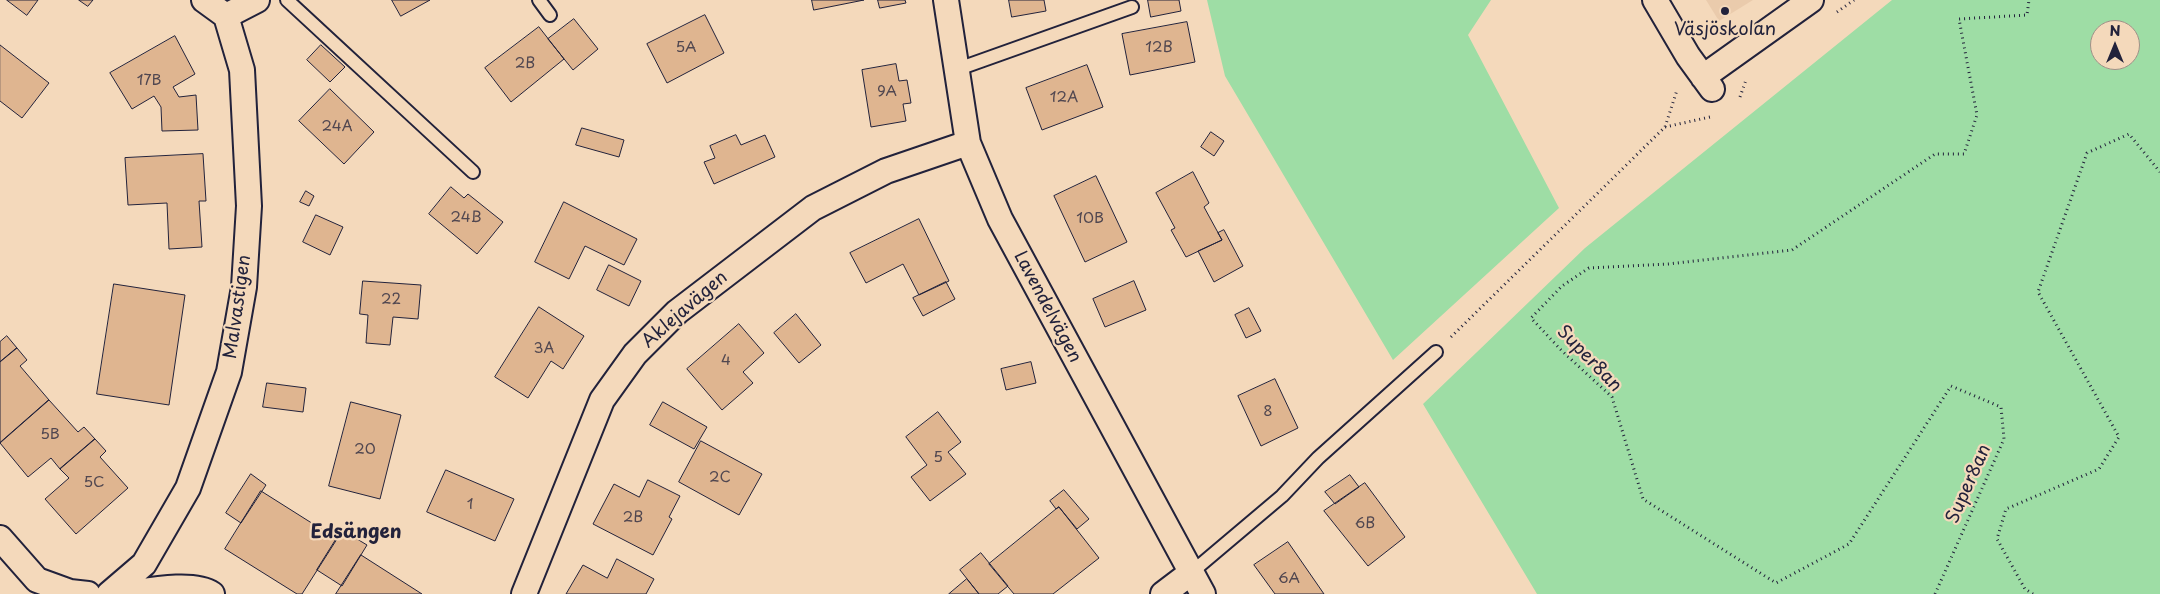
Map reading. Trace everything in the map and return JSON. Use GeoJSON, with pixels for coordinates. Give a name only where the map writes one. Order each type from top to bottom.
{"type":"FeatureCollection","features":[{"type":"Feature","properties":{"kind":"street"},"geometry":{"type":"LineString","coordinates":[[204,0],[226,16],[256,0]]}},
{"type":"Feature","properties":{"kind":"street","name":"Lavendelvägen"},"geometry":{"type":"LineString","coordinates":[[946,0],[968,143],[1000,219],[1203,594]]}},
{"type":"Feature","properties":{"kind":"street"},"geometry":{"type":"LineString","coordinates":[[1655,0],[1688,56],[1708,83],[1812,0]]}},
{"type":"Feature","properties":{"kind":"street","name":"Malvastigen"},"geometry":{"type":"LineString","coordinates":[[109,594],[144,564],[188,488],[229,372],[244,288],[249,206],[242,70],[226,16]]}},
{"type":"Feature","properties":{"kind":"street","name":"Aklejavägen"},"geometry":{"type":"LineString","coordinates":[[524,594],[602,400],[635,354],[677,312],[813,208],[886,171],[968,143]]}},
{"type":"Feature","properties":{"kind":"street"},"geometry":{"type":"LineString","coordinates":[[0,538],[37,580],[70,592],[88,594]]}},
{"type":"Feature","properties":{"kind":"street"},"geometry":{"type":"LineString","coordinates":[[1163,594],[1192,572]]}},
{"type":"Feature","properties":{"kind":"street"},"geometry":{"type":"LineString","coordinates":[[124,594],[160,588],[206,590],[212,594]]}},
{"type":"Feature","properties":{"kind":"lane"},"geometry":{"type":"LineString","coordinates":[[287,0],[473,172]]}},
{"type":"Feature","properties":{"kind":"lane"},"geometry":{"type":"LineString","coordinates":[[539,0],[550,14]]}},
{"type":"Feature","properties":{"kind":"lane"},"geometry":{"type":"LineString","coordinates":[[958,69],[1132,7]]}},
{"type":"Feature","properties":{"kind":"lane"},"geometry":{"type":"LineString","coordinates":[[1192,572],[1282,496],[1318,458],[1436,352]]}},
{"type":"Feature","properties":{"kind":"path","name":"Super8an"},"geometry":{"type":"LineString","coordinates":[[1935,594],[2004,439],[2001,407],[1951,386],[1849,544],[1776,583],[1643,499],[1612,397],[1562,351],[1531,318],[1562,286],[1589,268],[1668,264],[1792,250],[1935,154],[1964,154],[1978,115],[1959,19],[2028,15],[2029,0]]}},
{"type":"Feature","properties":{"kind":"path"},"geometry":{"type":"LineString","coordinates":[[1436,352],[1665,127]]}},
{"type":"Feature","properties":{"kind":"path"},"geometry":{"type":"LineString","coordinates":[[2034,594],[2025,589],[1997,539],[2006,508],[2099,469],[2119,437],[2038,292],[2087,153],[2129,134],[2160,172]]}},
{"type":"Feature","properties":{"kind":"shaded area","name":"Väsjöskolan"},"geometry":{"type":"Polygon","coordinates":[[[1706,0],[1753,0],[1719,21],[1706,0]]]}},
{"type":"Feature","properties":{"kind":"green space"},"geometry":{"type":"Polygon","coordinates":[[[1207,0],[1491,0],[1468,35],[1559,208],[1393,360],[1225,76],[1207,0]]]}},
{"type":"Feature","properties":{"kind":"green space"},"geometry":{"type":"Polygon","coordinates":[[[1892,0],[2160,0],[2160,594],[1537,594],[1423,404],[1585,248],[1892,0]]]}},
{"type":"Feature","properties":{"kind":"building"},"geometry":{"type":"Polygon","coordinates":[[[7,0],[38,0],[27,15],[7,0]]]}},
{"type":"Feature","properties":{"kind":"building"},"geometry":{"type":"Polygon","coordinates":[[[79,0],[93,0],[88,6],[79,0]]]}},
{"type":"Feature","properties":{"kind":"building"},"geometry":{"type":"Polygon","coordinates":[[[392,0],[430,0],[401,16],[392,0]]]}},
{"type":"Feature","properties":{"kind":"building"},"geometry":{"type":"Polygon","coordinates":[[[812,0],[864,0],[814,10],[812,0]]]}},
{"type":"Feature","properties":{"kind":"building"},"geometry":{"type":"Polygon","coordinates":[[[878,0],[905,0],[906,3],[880,8],[878,0]]]}},
{"type":"Feature","properties":{"kind":"building"},"geometry":{"type":"Polygon","coordinates":[[[1009,0],[1044,0],[1046,11],[1012,17],[1009,0]]]}},
{"type":"Feature","properties":{"kind":"building"},"geometry":{"type":"Polygon","coordinates":[[[1148,0],[1179,0],[1181,11],[1151,17],[1148,0]]]}},
{"type":"Feature","properties":{"kind":"building"},"geometry":{"type":"Polygon","coordinates":[[[705,15],[724,53],[667,83],[647,44],[705,15]]]}},
{"type":"Feature","properties":{"kind":"building"},"geometry":{"type":"Polygon","coordinates":[[[574,19],[598,49],[573,70],[548,39],[574,19]]]}},
{"type":"Feature","properties":{"kind":"building"},"geometry":{"type":"Polygon","coordinates":[[[1187,22],[1195,62],[1130,75],[1122,34],[1187,22]]]}},
{"type":"Feature","properties":{"kind":"building"},"geometry":{"type":"Polygon","coordinates":[[[539,27],[564,59],[511,102],[485,68],[539,27]]]}},
{"type":"Feature","properties":{"kind":"building"},"geometry":{"type":"Polygon","coordinates":[[[175,36],[195,74],[173,87],[179,97],[196,95],[198,130],[162,131],[161,107],[154,96],[132,109],[110,73],[175,36]]]}},
{"type":"Feature","properties":{"kind":"building"},"geometry":{"type":"Polygon","coordinates":[[[0,45],[49,83],[22,118],[0,101],[0,45]]]}},
{"type":"Feature","properties":{"kind":"building"},"geometry":{"type":"Polygon","coordinates":[[[321,45],[345,67],[330,82],[307,60],[321,45]]]}},
{"type":"Feature","properties":{"kind":"building"},"geometry":{"type":"Polygon","coordinates":[[[896,64],[899,81],[907,80],[911,103],[903,104],[906,121],[871,127],[862,70],[896,64]]]}},
{"type":"Feature","properties":{"kind":"building"},"geometry":{"type":"Polygon","coordinates":[[[1087,65],[1103,107],[1042,130],[1026,88],[1087,65]]]}},
{"type":"Feature","properties":{"kind":"building"},"geometry":{"type":"Polygon","coordinates":[[[330,89],[374,132],[344,164],[299,121],[330,89]]]}},
{"type":"Feature","properties":{"kind":"building"},"geometry":{"type":"Polygon","coordinates":[[[582,128],[624,140],[619,157],[576,145],[582,128]]]}},
{"type":"Feature","properties":{"kind":"building"},"geometry":{"type":"Polygon","coordinates":[[[1211,132],[1224,141],[1214,156],[1201,147],[1211,132]]]}},
{"type":"Feature","properties":{"kind":"building"},"geometry":{"type":"Polygon","coordinates":[[[736,135],[741,145],[765,135],[775,157],[714,184],[704,162],[715,158],[710,146],[736,135]]]}},
{"type":"Feature","properties":{"kind":"building"},"geometry":{"type":"Polygon","coordinates":[[[203,154],[206,201],[199,201],[202,247],[169,249],[167,203],[128,205],[125,158],[203,154]]]}},
{"type":"Feature","properties":{"kind":"building"},"geometry":{"type":"Polygon","coordinates":[[[1193,172],[1209,203],[1204,207],[1222,240],[1186,257],[1171,230],[1175,228],[1156,193],[1193,172]]]}},
{"type":"Feature","properties":{"kind":"building"},"geometry":{"type":"Polygon","coordinates":[[[1096,176],[1127,242],[1085,262],[1054,196],[1096,176]]]}},
{"type":"Feature","properties":{"kind":"building"},"geometry":{"type":"Polygon","coordinates":[[[451,187],[464,198],[468,194],[503,222],[477,254],[429,214],[451,187]]]}},
{"type":"Feature","properties":{"kind":"building"},"geometry":{"type":"Polygon","coordinates":[[[306,191],[314,196],[309,206],[300,202],[306,191]]]}},
{"type":"Feature","properties":{"kind":"building"},"geometry":{"type":"Polygon","coordinates":[[[564,202],[637,239],[624,265],[585,246],[569,279],[535,262],[564,202]]]}},
{"type":"Feature","properties":{"kind":"building"},"geometry":{"type":"Polygon","coordinates":[[[316,215],[343,227],[330,255],[303,242],[316,215]]]}},
{"type":"Feature","properties":{"kind":"building"},"geometry":{"type":"Polygon","coordinates":[[[919,219],[949,281],[919,295],[903,264],[866,283],[850,253],[919,219]]]}},
{"type":"Feature","properties":{"kind":"building"},"geometry":{"type":"Polygon","coordinates":[[[1224,230],[1243,266],[1214,282],[1198,251],[1222,240],[1218,233],[1224,230]]]}},
{"type":"Feature","properties":{"kind":"building"},"geometry":{"type":"Polygon","coordinates":[[[609,265],[641,281],[629,306],[597,290],[609,265]]]}},
{"type":"Feature","properties":{"kind":"building"},"geometry":{"type":"Polygon","coordinates":[[[363,281],[421,285],[418,319],[393,317],[390,345],[366,343],[368,315],[360,314],[363,281]]]}},
{"type":"Feature","properties":{"kind":"building"},"geometry":{"type":"Polygon","coordinates":[[[1134,281],[1146,310],[1105,327],[1093,299],[1134,281]]]}},
{"type":"Feature","properties":{"kind":"building"},"geometry":{"type":"Polygon","coordinates":[[[946,282],[955,299],[923,316],[913,298],[946,282]]]}},
{"type":"Feature","properties":{"kind":"building"},"geometry":{"type":"Polygon","coordinates":[[[114,284],[185,295],[169,405],[97,394],[114,284]]]}},
{"type":"Feature","properties":{"kind":"building"},"geometry":{"type":"Polygon","coordinates":[[[539,307],[584,336],[563,369],[551,361],[528,398],[495,377],[539,307]]]}},
{"type":"Feature","properties":{"kind":"building"},"geometry":{"type":"Polygon","coordinates":[[[1249,308],[1261,331],[1246,338],[1235,315],[1249,308]]]}},
{"type":"Feature","properties":{"kind":"building"},"geometry":{"type":"Polygon","coordinates":[[[796,314],[821,345],[799,363],[774,333],[796,314]]]}},
{"type":"Feature","properties":{"kind":"building"},"geometry":{"type":"Polygon","coordinates":[[[739,324],[764,353],[743,372],[753,383],[722,410],[687,369],[739,324]]]}},
{"type":"Feature","properties":{"kind":"building"},"geometry":{"type":"Polygon","coordinates":[[[7,336],[17,348],[0,362],[0,342],[7,336]]]}},
{"type":"Feature","properties":{"kind":"building"},"geometry":{"type":"Polygon","coordinates":[[[17,348],[27,360],[20,366],[49,400],[0,443],[0,362],[17,348]]]}},
{"type":"Feature","properties":{"kind":"building"},"geometry":{"type":"Polygon","coordinates":[[[1031,362],[1036,383],[1006,390],[1001,369],[1031,362]]]}},
{"type":"Feature","properties":{"kind":"building"},"geometry":{"type":"Polygon","coordinates":[[[1275,379],[1298,428],[1261,446],[1238,396],[1275,379]]]}},
{"type":"Feature","properties":{"kind":"building"},"geometry":{"type":"Polygon","coordinates":[[[267,383],[306,388],[303,412],[263,407],[267,383]]]}},
{"type":"Feature","properties":{"kind":"building"},"geometry":{"type":"Polygon","coordinates":[[[49,400],[78,432],[84,427],[95,439],[60,469],[51,458],[28,477],[0,443],[49,400]]]}},
{"type":"Feature","properties":{"kind":"building"},"geometry":{"type":"Polygon","coordinates":[[[351,402],[401,415],[380,499],[329,486],[351,402]]]}},
{"type":"Feature","properties":{"kind":"building"},"geometry":{"type":"Polygon","coordinates":[[[663,402],[707,427],[694,449],[650,425],[663,402]]]}},
{"type":"Feature","properties":{"kind":"building"},"geometry":{"type":"Polygon","coordinates":[[[938,412],[961,442],[948,452],[966,474],[930,501],[911,477],[927,465],[906,437],[938,412]]]}},
{"type":"Feature","properties":{"kind":"building"},"geometry":{"type":"Polygon","coordinates":[[[95,439],[106,451],[100,457],[128,488],[76,534],[45,499],[69,478],[60,469],[95,439]]]}},
{"type":"Feature","properties":{"kind":"building"},"geometry":{"type":"Polygon","coordinates":[[[701,441],[762,474],[739,515],[679,482],[701,441]]]}},
{"type":"Feature","properties":{"kind":"building"},"geometry":{"type":"Polygon","coordinates":[[[446,470],[514,499],[495,541],[427,512],[446,470]]]}},
{"type":"Feature","properties":{"kind":"building"},"geometry":{"type":"Polygon","coordinates":[[[251,474],[266,485],[241,523],[226,513],[251,474]]]}},
{"type":"Feature","properties":{"kind":"building"},"geometry":{"type":"Polygon","coordinates":[[[1350,475],[1359,487],[1335,504],[1325,492],[1350,475]]]}},
{"type":"Feature","properties":{"kind":"building"},"geometry":{"type":"Polygon","coordinates":[[[648,480],[680,496],[669,517],[672,519],[653,555],[593,524],[614,484],[639,497],[648,480]]]}},
{"type":"Feature","properties":{"kind":"building"},"geometry":{"type":"Polygon","coordinates":[[[1365,483],[1405,537],[1368,566],[1324,511],[1365,483]]]}},
{"type":"Feature","properties":{"kind":"building"},"geometry":{"type":"Polygon","coordinates":[[[1064,490],[1089,519],[1077,529],[1059,507],[1056,509],[1050,501],[1064,490]]]}},
{"type":"Feature","properties":{"kind":"building"},"geometry":{"type":"Polygon","coordinates":[[[261,491],[337,539],[302,594],[297,594],[225,549],[261,491]]]}},
{"type":"Feature","properties":{"kind":"building"},"geometry":{"type":"Polygon","coordinates":[[[1059,507],[1099,558],[1053,594],[1014,594],[989,564],[1059,507]]]}},
{"type":"Feature","properties":{"kind":"building"},"geometry":{"type":"Polygon","coordinates":[[[342,530],[367,545],[342,586],[317,570],[342,530]]]}},
{"type":"Feature","properties":{"kind":"building"},"geometry":{"type":"Polygon","coordinates":[[[1288,542],[1324,594],[1275,594],[1254,565],[1288,542]]]}},
{"type":"Feature","properties":{"kind":"building"},"geometry":{"type":"Polygon","coordinates":[[[981,553],[1008,586],[998,594],[979,594],[960,570],[981,553]]]}},
{"type":"Feature","properties":{"kind":"building"},"geometry":{"type":"Polygon","coordinates":[[[361,555],[422,594],[336,594],[361,555]]]}},
{"type":"Feature","properties":{"kind":"building"},"geometry":{"type":"Polygon","coordinates":[[[617,559],[654,579],[646,594],[566,594],[583,565],[607,578],[617,559]]]}},
{"type":"Feature","properties":{"kind":"building"},"geometry":{"type":"Polygon","coordinates":[[[967,579],[979,594],[949,594],[967,579]]]}},
{"type":"Feature","properties":{"kind":"place","name":"Väsjöskolan"},"geometry":{"type":"Point","coordinates":[1725,11]}},
{"type":"Feature","properties":{"kind":"district","name":"Edsängen"},"geometry":{"type":"Point","coordinates":[356,533]}}]}
